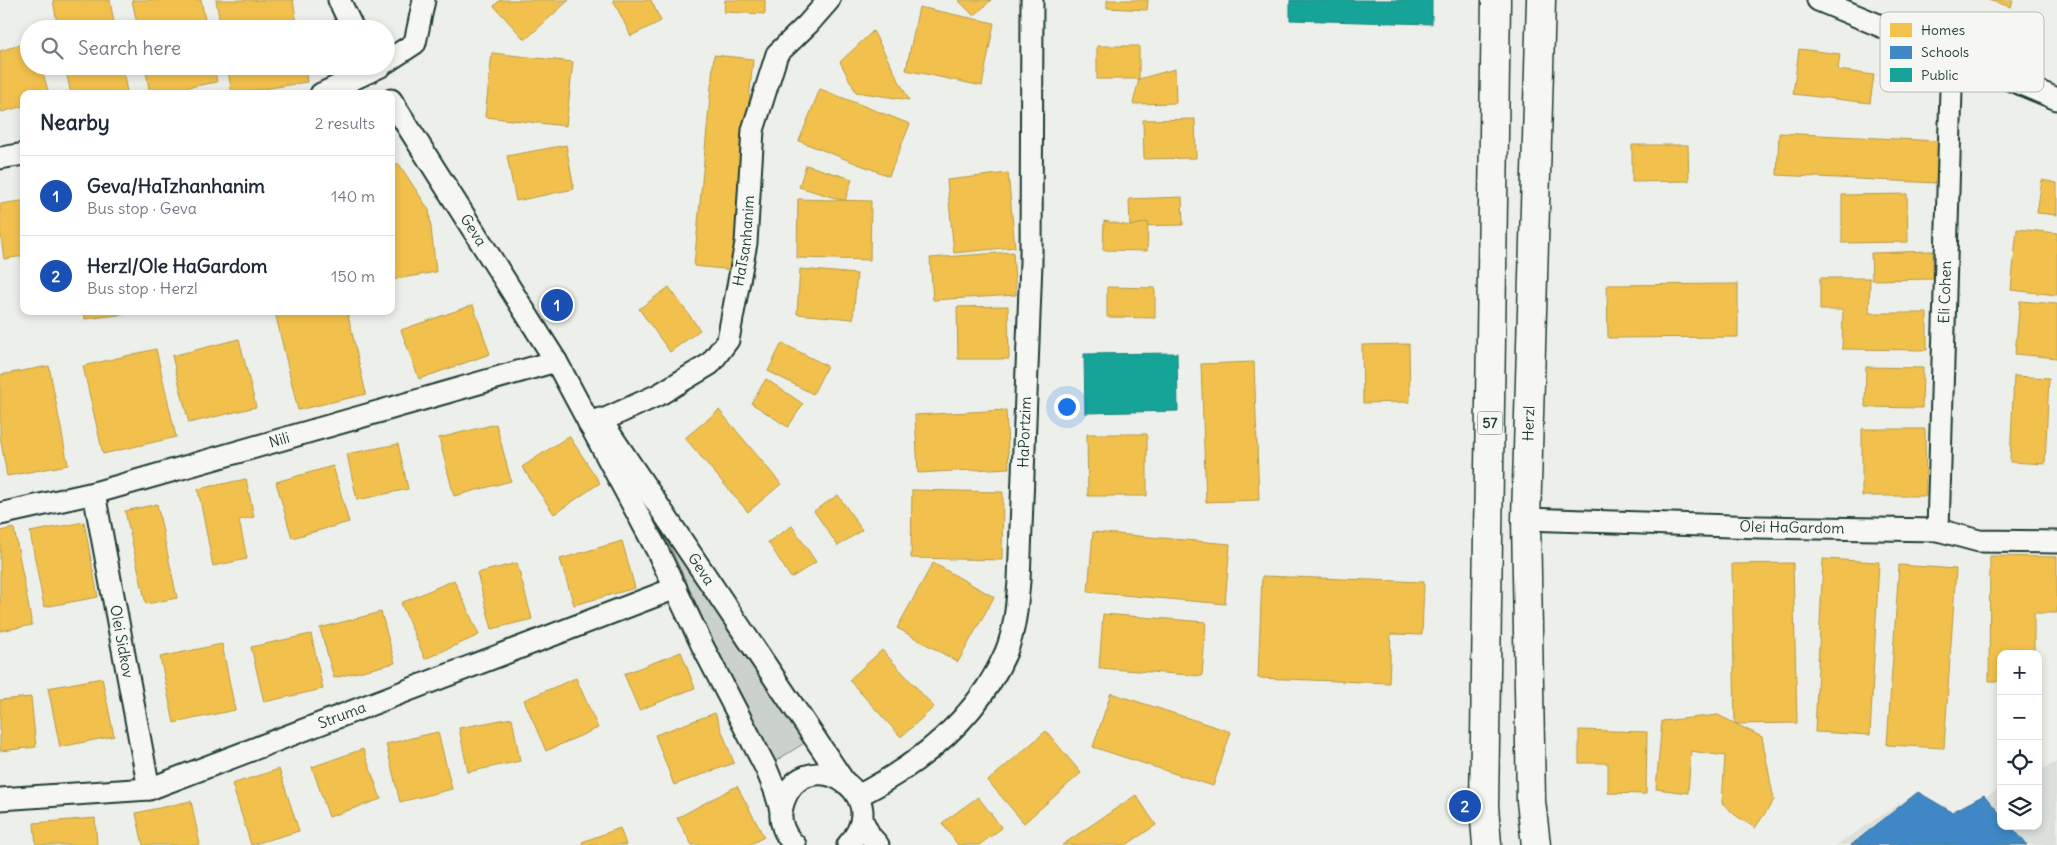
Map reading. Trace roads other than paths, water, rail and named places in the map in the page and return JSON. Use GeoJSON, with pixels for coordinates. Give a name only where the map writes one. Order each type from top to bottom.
{"type":"FeatureCollection","features":[{"type":"Feature","properties":{"kind":"highway","name":"57"},"geometry":{"type":"LineString","coordinates":[[1487,845],[1484,806],[1496,0]]}},
{"type":"Feature","properties":{"kind":"highway","name":"Herzl"},"geometry":{"type":"LineString","coordinates":[[1536,845],[1531,802],[1526,519],[1541,0]]}},
{"type":"Feature","properties":{"kind":"street"},"geometry":{"type":"LineString","coordinates":[[339,0],[349,20]]}},
{"type":"Feature","properties":{"kind":"street"},"geometry":{"type":"LineString","coordinates":[[395,56],[415,43],[424,0]]}},
{"type":"Feature","properties":{"kind":"street","name":"HaTsanhanim"},"geometry":{"type":"LineString","coordinates":[[596,424],[660,394],[710,364],[728,340],[746,243],[753,130],[777,54],[808,24],[829,0]]}},
{"type":"Feature","properties":{"kind":"street","name":"HaPortzim"},"geometry":{"type":"LineString","coordinates":[[858,796],[904,769],[959,723],[983,693],[997,669],[1006,651],[1016,615],[1019,581],[1030,262],[1032,0]]}},
{"type":"Feature","properties":{"kind":"street"},"geometry":{"type":"LineString","coordinates":[[1818,0],[1880,26]]}},
{"type":"Feature","properties":{"kind":"street"},"geometry":{"type":"LineString","coordinates":[[330,90],[361,75]]}},
{"type":"Feature","properties":{"kind":"street"},"geometry":{"type":"LineString","coordinates":[[381,75],[387,90]]}},
{"type":"Feature","properties":{"kind":"street","name":"Eli Cohen"},"geometry":{"type":"LineString","coordinates":[[1938,530],[1951,92]]}},
{"type":"Feature","properties":{"kind":"street"},"geometry":{"type":"LineString","coordinates":[[2040,92],[2057,99]]}},
{"type":"Feature","properties":{"kind":"street","name":"Geva"},"geometry":{"type":"LineString","coordinates":[[395,106],[596,424],[843,780],[858,796]]}},
{"type":"Feature","properties":{"kind":"street"},"geometry":{"type":"LineString","coordinates":[[0,158],[20,155]]}},
{"type":"Feature","properties":{"kind":"street","name":"Nili"},"geometry":{"type":"LineString","coordinates":[[0,514],[94,493],[556,361]]}},
{"type":"Feature","properties":{"kind":"street","name":"Geva"},"geometry":{"type":"LineString","coordinates":[[596,424],[707,655],[766,768],[781,810],[786,840]]}},
{"type":"Feature","properties":{"kind":"street","name":"Olei Sidkov"},"geometry":{"type":"LineString","coordinates":[[94,493],[148,789]]}},
{"type":"Feature","properties":{"kind":"street","name":"Olei HaGardom"},"geometry":{"type":"LineString","coordinates":[[1526,519],[1749,527],[1938,530],[1979,541],[2057,542]]}},
{"type":"Feature","properties":{"kind":"street","name":"Struma"},"geometry":{"type":"LineString","coordinates":[[0,799],[148,789],[676,588]]}},
{"type":"Feature","properties":{"kind":"street"},"geometry":{"type":"LineString","coordinates":[[781,810],[784,797],[792,785],[804,777],[817,773],[830,774],[843,780]]}},
{"type":"Feature","properties":{"kind":"street"},"geometry":{"type":"LineString","coordinates":[[848,845],[857,834],[862,820],[862,808],[858,796]]}},
{"type":"Feature","properties":{"kind":"street"},"geometry":{"type":"LineString","coordinates":[[862,820],[870,836],[878,845]]}},
{"type":"Feature","properties":{"kind":"place","name":"Geva/HaTzhanhanim"},"geometry":{"type":"Point","coordinates":[557,305]}},
{"type":"Feature","properties":{"kind":"place","name":"Herzl/Ole HaGardom"},"geometry":{"type":"Point","coordinates":[1465,806]}}]}
